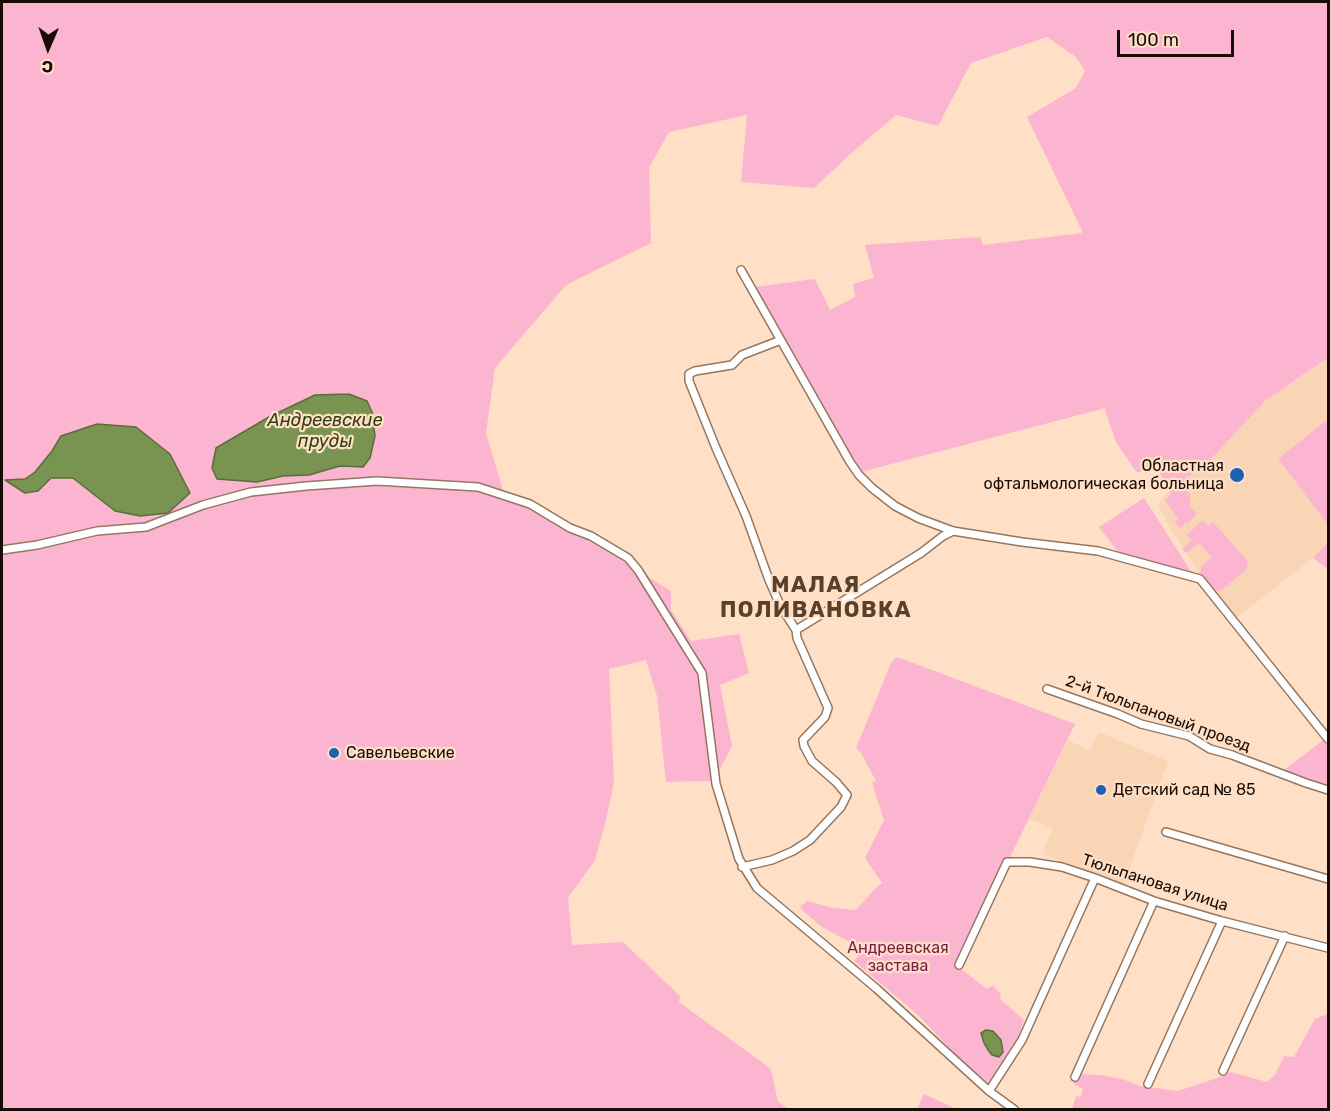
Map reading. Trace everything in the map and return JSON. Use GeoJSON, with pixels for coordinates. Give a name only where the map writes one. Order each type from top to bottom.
{"type":"FeatureCollection","features":[{"type":"Feature","properties":{"kind":"street"},"geometry":{"type":"LineString","coordinates":[[741,270],[844,452],[859,475],[872,488],[895,506],[918,518],[953,531],[1022,542],[1098,550],[1200,579],[1329,739]]}},
{"type":"Feature","properties":{"kind":"street"},"geometry":{"type":"LineString","coordinates":[[742,867],[772,860],[793,851],[810,840],[841,807],[847,795],[812,761],[804,746],[804,740],[825,717],[828,708],[797,638],[796,630],[769,580],[746,516],[689,381],[689,374],[695,371],[732,365],[742,355],[781,340]]}},
{"type":"Feature","properties":{"kind":"street"},"geometry":{"type":"LineString","coordinates":[[2,550],[37,545],[98,531],[146,527],[203,505],[251,492],[377,481],[478,487],[530,504],[570,528],[591,536],[628,558],[638,570],[702,673],[716,784],[742,867],[756,888],[877,989],[989,1091],[1016,1110]]}},
{"type":"Feature","properties":{"kind":"street"},"geometry":{"type":"LineString","coordinates":[[796,630],[953,531]]}},
{"type":"Feature","properties":{"kind":"street","name":"2-й Тюльпановый проезд"},"geometry":{"type":"LineString","coordinates":[[1047,689],[1141,724],[1189,736],[1210,749],[1329,790]]}},
{"type":"Feature","properties":{"kind":"street"},"geometry":{"type":"LineString","coordinates":[[1166,832],[1329,879]]}},
{"type":"Feature","properties":{"kind":"street","name":"Тюльпановая улица"},"geometry":{"type":"LineString","coordinates":[[959,965],[1007,862],[1030,862],[1062,867],[1154,901],[1329,948]]}},
{"type":"Feature","properties":{"kind":"street"},"geometry":{"type":"LineString","coordinates":[[989,1091],[1022,1040],[1095,878]]}},
{"type":"Feature","properties":{"kind":"street"},"geometry":{"type":"LineString","coordinates":[[1075,1077],[1154,901]]}},
{"type":"Feature","properties":{"kind":"street"},"geometry":{"type":"LineString","coordinates":[[1148,1084],[1222,921]]}},
{"type":"Feature","properties":{"kind":"street"},"geometry":{"type":"LineString","coordinates":[[1223,1071],[1285,936]]}},
{"type":"Feature","properties":{"kind":"shaded area","name":"Областная офтальмологическая больница"},"geometry":{"type":"Polygon","coordinates":[[[1327,359],[1328,419],[1278,460],[1328,525],[1327,543],[1313,558],[1236,618],[1203,578],[1169,526],[1158,504],[1169,490],[1265,401],[1327,359]]]}},
{"type":"Feature","properties":{"kind":"shaded area","name":"Детский сад № 85"},"geometry":{"type":"Polygon","coordinates":[[[1099,732],[1168,761],[1124,884],[1042,854],[1053,828],[1029,819],[1068,740],[1090,751],[1099,732]]]}},
{"type":"Feature","properties":{"kind":"green space"},"geometry":{"type":"Polygon","coordinates":[[[2,2],[1328,2],[1328,362],[1326,359],[1265,401],[1209,461],[1182,482],[1190,495],[1190,507],[1197,514],[1181,528],[1175,522],[1178,519],[1165,500],[1171,495],[1155,465],[1137,473],[1116,442],[1104,407],[861,472],[754,287],[815,279],[830,310],[855,297],[853,284],[874,278],[865,245],[980,237],[983,245],[1082,233],[1027,117],[1076,88],[1085,71],[1076,57],[1047,37],[971,63],[938,126],[896,115],[814,188],[741,182],[747,115],[669,132],[649,168],[651,243],[566,285],[495,368],[486,433],[505,497],[531,507],[587,536],[671,591],[671,610],[691,641],[739,634],[749,673],[720,685],[732,746],[711,781],[666,782],[657,696],[646,660],[609,669],[614,782],[595,860],[568,898],[572,945],[623,942],[680,996],[679,1002],[771,1069],[778,1102],[789,1109],[2,1110],[2,2]]]}},
{"type":"Feature","properties":{"kind":"green space"},"geometry":{"type":"Polygon","coordinates":[[[1328,419],[1328,525],[1278,459],[1328,419]]]}},
{"type":"Feature","properties":{"kind":"green space"},"geometry":{"type":"Polygon","coordinates":[[[1144,498],[1192,573],[1118,552],[1099,527],[1144,498]]]}},
{"type":"Feature","properties":{"kind":"green space"},"geometry":{"type":"Polygon","coordinates":[[[1203,520],[1208,526],[1213,522],[1248,563],[1246,570],[1218,591],[1213,590],[1200,572],[1202,566],[1212,557],[1199,543],[1186,553],[1182,549],[1192,541],[1187,535],[1203,520]]]}},
{"type":"Feature","properties":{"kind":"green space"},"geometry":{"type":"Polygon","coordinates":[[[1328,526],[1328,569],[1313,558],[1327,543],[1328,526]]]}},
{"type":"Feature","properties":{"kind":"green space","name":"Андреевская застава"},"geometry":{"type":"Polygon","coordinates":[[[895,658],[1075,724],[970,939],[955,964],[987,989],[993,985],[1001,995],[1000,999],[1024,1020],[1016,1042],[991,1081],[988,1082],[963,1062],[917,1014],[854,961],[860,953],[855,945],[822,927],[800,907],[807,901],[833,908],[856,910],[882,883],[865,858],[884,820],[872,783],[876,781],[856,748],[895,658]]]}},
{"type":"Feature","properties":{"kind":"green space"},"geometry":{"type":"Polygon","coordinates":[[[1323,740],[1328,747],[1328,787],[1283,771],[1323,740]]]}},
{"type":"Feature","properties":{"kind":"green space"},"geometry":{"type":"Polygon","coordinates":[[[1328,1014],[1328,1109],[1072,1109],[1076,1096],[1081,1097],[1083,1089],[1072,1083],[1081,1074],[1101,1075],[1140,1086],[1178,1091],[1231,1072],[1267,1082],[1275,1075],[1284,1056],[1294,1057],[1315,1019],[1328,1014]]]}},
{"type":"Feature","properties":{"kind":"green space"},"geometry":{"type":"Polygon","coordinates":[[[924,1094],[956,1109],[917,1109],[924,1094]]]}},
{"type":"Feature","properties":{"kind":"water","name":"Андреевские пруды"},"geometry":{"type":"Polygon","coordinates":[[[349,394],[367,401],[372,412],[375,436],[370,458],[363,467],[340,466],[309,475],[283,476],[257,482],[217,479],[212,468],[216,448],[269,417],[315,395],[349,394]]]}},
{"type":"Feature","properties":{"kind":"water"},"geometry":{"type":"Polygon","coordinates":[[[97,424],[136,427],[170,454],[190,493],[168,513],[140,516],[115,511],[73,478],[51,478],[38,491],[25,493],[5,480],[25,479],[35,472],[61,436],[97,424]]]}},
{"type":"Feature","properties":{"kind":"water"},"geometry":{"type":"Polygon","coordinates":[[[986,1030],[993,1031],[1001,1040],[1003,1052],[999,1057],[992,1055],[984,1043],[981,1033],[986,1030]]]}},
{"type":"Feature","properties":{"kind":"place","name":"Областная офтальмологическая больница"},"geometry":{"type":"Point","coordinates":[1237,475]}},
{"type":"Feature","properties":{"kind":"place","name":"Савельевские"},"geometry":{"type":"Point","coordinates":[334,753]}},
{"type":"Feature","properties":{"kind":"place","name":"Детский сад № 85"},"geometry":{"type":"Point","coordinates":[1101,790]}},
{"type":"Feature","properties":{"kind":"district","name":"МАЛАЯ ПОЛИВАНОВКА"},"geometry":{"type":"Point","coordinates":[816,598]}}]}
